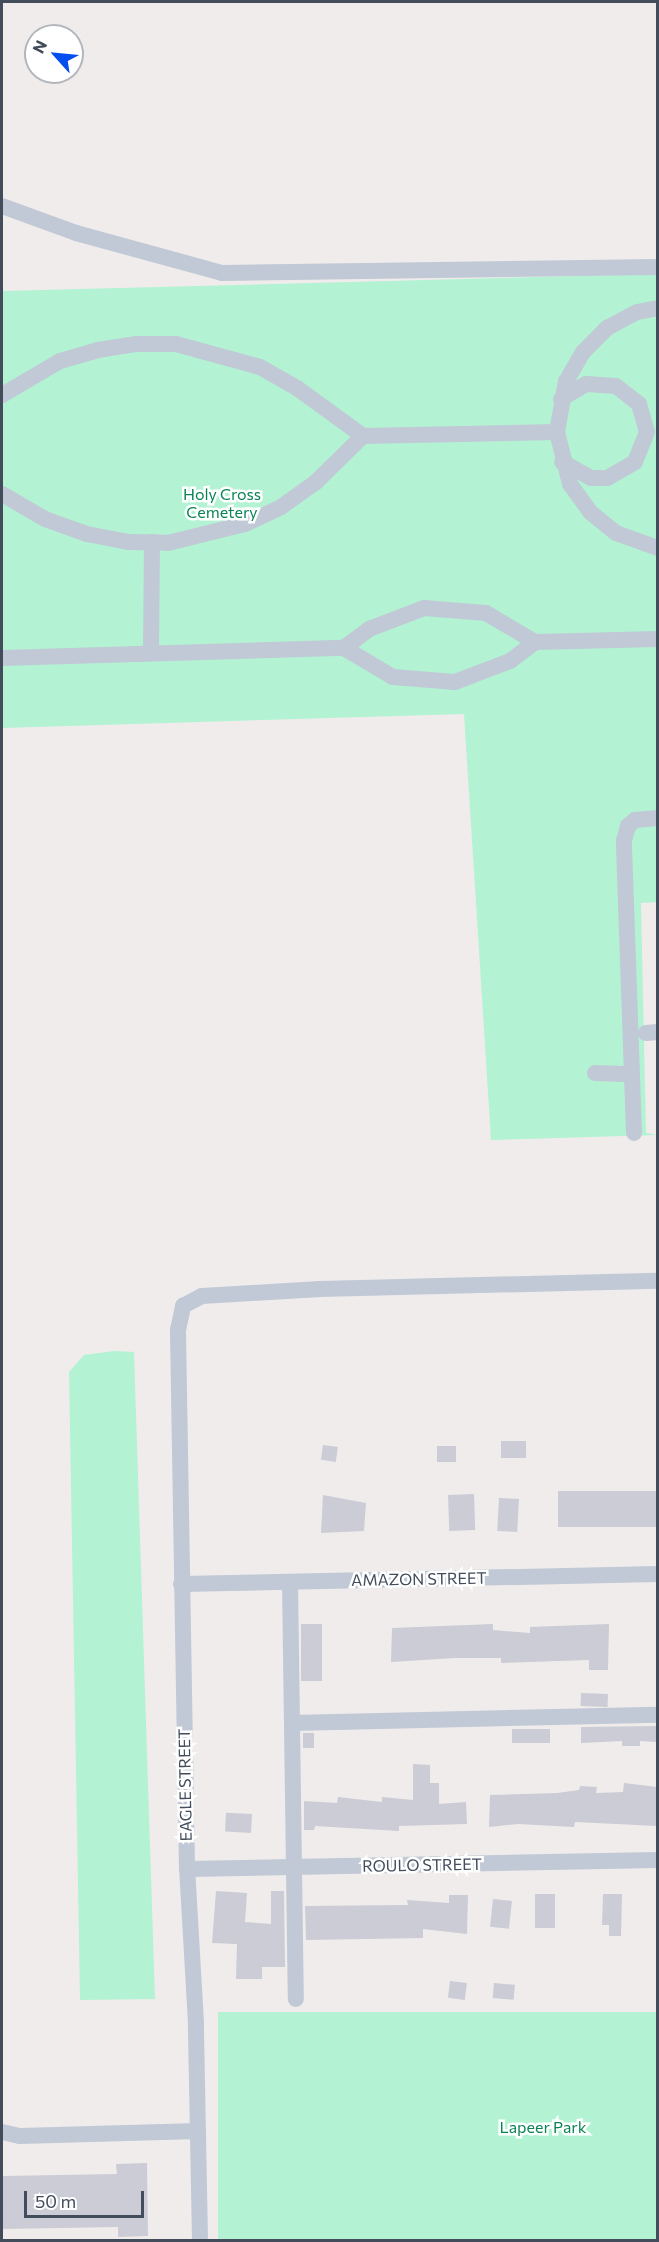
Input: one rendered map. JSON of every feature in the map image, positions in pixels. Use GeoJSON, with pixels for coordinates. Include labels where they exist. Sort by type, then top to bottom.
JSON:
{"type":"FeatureCollection","features":[{"type":"Feature","properties":{"kind":"street"},"geometry":{"type":"LineString","coordinates":[[2,206],[76,233],[222,273],[657,267]]}},
{"type":"Feature","properties":{"kind":"street"},"geometry":{"type":"LineString","coordinates":[[657,308],[637,312],[607,328],[583,352],[561,399],[557,432],[562,462],[570,484],[590,512],[616,533],[657,548]]}},
{"type":"Feature","properties":{"kind":"street"},"geometry":{"type":"LineString","coordinates":[[2,395],[60,362],[98,350],[138,344],[176,344],[260,368],[297,388],[363,436],[557,432]]}},
{"type":"Feature","properties":{"kind":"street"},"geometry":{"type":"LineString","coordinates":[[561,399],[586,384],[616,386],[639,404],[652,432],[635,462],[607,478],[584,476],[562,462]]}},
{"type":"Feature","properties":{"kind":"street"},"geometry":{"type":"LineString","coordinates":[[2,494],[45,519],[87,534],[152,542],[208,536],[272,511],[315,482],[363,436]]}},
{"type":"Feature","properties":{"kind":"street"},"geometry":{"type":"LineString","coordinates":[[151,653],[152,542]]}},
{"type":"Feature","properties":{"kind":"street"},"geometry":{"type":"LineString","coordinates":[[344,648],[369,629],[424,608],[486,613],[535,642],[657,639]]}},
{"type":"Feature","properties":{"kind":"street"},"geometry":{"type":"LineString","coordinates":[[2,658],[344,648],[393,677],[455,682],[510,661],[535,642]]}},
{"type":"Feature","properties":{"kind":"street"},"geometry":{"type":"LineString","coordinates":[[634,1133],[624,842],[628,826],[634,819],[657,818]]}},
{"type":"Feature","properties":{"kind":"street"},"geometry":{"type":"LineString","coordinates":[[596,1073],[632,1074]]}},
{"type":"Feature","properties":{"kind":"street","name":"EAGLE STREET"},"geometry":{"type":"LineString","coordinates":[[200,2241],[198,2131],[187,1869],[178,1330],[183,1306],[202,1296],[657,1281]]}},
{"type":"Feature","properties":{"kind":"street","name":"AMAZON STREET"},"geometry":{"type":"LineString","coordinates":[[182,1584],[657,1575]]}},
{"type":"Feature","properties":{"kind":"street"},"geometry":{"type":"LineString","coordinates":[[290,1582],[296,1999]]}},
{"type":"Feature","properties":{"kind":"street"},"geometry":{"type":"LineString","coordinates":[[292,1723],[657,1715]]}},
{"type":"Feature","properties":{"kind":"street","name":"ROULO STREET"},"geometry":{"type":"LineString","coordinates":[[187,1869],[657,1860]]}},
{"type":"Feature","properties":{"kind":"street"},"geometry":{"type":"LineString","coordinates":[[2,2132],[20,2136],[198,2131]]}},
{"type":"Feature","properties":{"kind":"green space","name":"Holy Cross Cemetery"},"geometry":{"type":"Polygon","coordinates":[[[657,274],[658,902],[641,903],[646,1133],[657,1135],[491,1140],[464,714],[2,728],[2,291],[657,274]]]}},
{"type":"Feature","properties":{"kind":"green space"},"geometry":{"type":"Polygon","coordinates":[[[114,1351],[134,1352],[155,1999],[80,2000],[69,1372],[84,1355],[114,1351]]]}},
{"type":"Feature","properties":{"kind":"green space","name":"Lapeer Park"},"geometry":{"type":"Polygon","coordinates":[[[218,2012],[657,2012],[657,2240],[218,2240],[218,2012]]]}},
{"type":"Feature","properties":{"kind":"building"},"geometry":{"type":"Polygon","coordinates":[[[501,1441],[526,1441],[526,1458],[501,1458],[501,1441]]]}},
{"type":"Feature","properties":{"kind":"building"},"geometry":{"type":"Polygon","coordinates":[[[323,1445],[338,1447],[336,1462],[321,1460],[323,1445]]]}},
{"type":"Feature","properties":{"kind":"building"},"geometry":{"type":"Polygon","coordinates":[[[437,1446],[456,1446],[456,1462],[437,1462],[437,1446]]]}},
{"type":"Feature","properties":{"kind":"building"},"geometry":{"type":"Polygon","coordinates":[[[558,1491],[657,1491],[657,1527],[558,1527],[558,1491]]]}},
{"type":"Feature","properties":{"kind":"building"},"geometry":{"type":"Polygon","coordinates":[[[474,1494],[475,1530],[449,1531],[448,1495],[474,1494]]]}},
{"type":"Feature","properties":{"kind":"building"},"geometry":{"type":"Polygon","coordinates":[[[323,1495],[366,1503],[364,1531],[321,1533],[323,1495]]]}},
{"type":"Feature","properties":{"kind":"building"},"geometry":{"type":"Polygon","coordinates":[[[499,1498],[519,1499],[517,1532],[497,1531],[499,1498]]]}},
{"type":"Feature","properties":{"kind":"building"},"geometry":{"type":"Polygon","coordinates":[[[301,1624],[322,1624],[322,1681],[301,1681],[301,1624]]]}},
{"type":"Feature","properties":{"kind":"building"},"geometry":{"type":"Polygon","coordinates":[[[493,1624],[493,1630],[530,1633],[530,1627],[609,1624],[608,1670],[589,1670],[589,1660],[501,1663],[501,1658],[455,1658],[391,1662],[392,1628],[493,1624]]]}},
{"type":"Feature","properties":{"kind":"building"},"geometry":{"type":"Polygon","coordinates":[[[581,1693],[608,1694],[608,1707],[581,1706],[581,1693]]]}},
{"type":"Feature","properties":{"kind":"building"},"geometry":{"type":"Polygon","coordinates":[[[657,1726],[657,1742],[640,1741],[640,1746],[622,1746],[622,1741],[581,1743],[581,1727],[657,1726]]]}},
{"type":"Feature","properties":{"kind":"building"},"geometry":{"type":"Polygon","coordinates":[[[512,1729],[550,1729],[550,1743],[512,1743],[512,1729]]]}},
{"type":"Feature","properties":{"kind":"building"},"geometry":{"type":"Polygon","coordinates":[[[303,1733],[314,1733],[314,1748],[303,1748],[303,1733]]]}},
{"type":"Feature","properties":{"kind":"building"},"geometry":{"type":"Polygon","coordinates":[[[413,1764],[430,1765],[430,1783],[439,1783],[439,1804],[466,1802],[467,1824],[399,1826],[399,1831],[315,1826],[314,1830],[304,1830],[304,1801],[337,1803],[338,1797],[382,1802],[382,1797],[413,1800],[413,1764]]]}},
{"type":"Feature","properties":{"kind":"building"},"geometry":{"type":"Polygon","coordinates":[[[624,1783],[657,1787],[657,1826],[575,1822],[574,1827],[518,1824],[489,1827],[490,1795],[557,1793],[579,1790],[580,1786],[597,1787],[596,1793],[623,1792],[624,1783]]]}},
{"type":"Feature","properties":{"kind":"building"},"geometry":{"type":"Polygon","coordinates":[[[226,1813],[252,1814],[251,1833],[225,1832],[226,1813]]]}},
{"type":"Feature","properties":{"kind":"building"},"geometry":{"type":"Polygon","coordinates":[[[216,1891],[247,1893],[245,1922],[271,1924],[271,1891],[284,1891],[285,1967],[262,1967],[262,1979],[236,1979],[237,1944],[212,1943],[216,1891]]]}},
{"type":"Feature","properties":{"kind":"building"},"geometry":{"type":"Polygon","coordinates":[[[535,1894],[555,1894],[555,1928],[535,1928],[535,1894]]]}},
{"type":"Feature","properties":{"kind":"building"},"geometry":{"type":"Polygon","coordinates":[[[603,1894],[622,1894],[621,1936],[609,1936],[609,1925],[602,1925],[603,1894]]]}},
{"type":"Feature","properties":{"kind":"building"},"geometry":{"type":"Polygon","coordinates":[[[449,1895],[468,1895],[467,1934],[423,1929],[423,1938],[306,1940],[305,1906],[408,1905],[407,1900],[449,1903],[449,1895]]]}},
{"type":"Feature","properties":{"kind":"building"},"geometry":{"type":"Polygon","coordinates":[[[493,1899],[512,1901],[509,1929],[490,1927],[493,1899]]]}},
{"type":"Feature","properties":{"kind":"building"},"geometry":{"type":"Polygon","coordinates":[[[450,1981],[467,1983],[465,2000],[448,1998],[450,1981]]]}},
{"type":"Feature","properties":{"kind":"building"},"geometry":{"type":"Polygon","coordinates":[[[494,1983],[515,1985],[514,2000],[493,1998],[494,1983]]]}},
{"type":"Feature","properties":{"kind":"building"},"geometry":{"type":"Polygon","coordinates":[[[147,2163],[148,2236],[118,2237],[118,2227],[2,2229],[2,2176],[117,2174],[116,2164],[147,2163]]]}}]}
